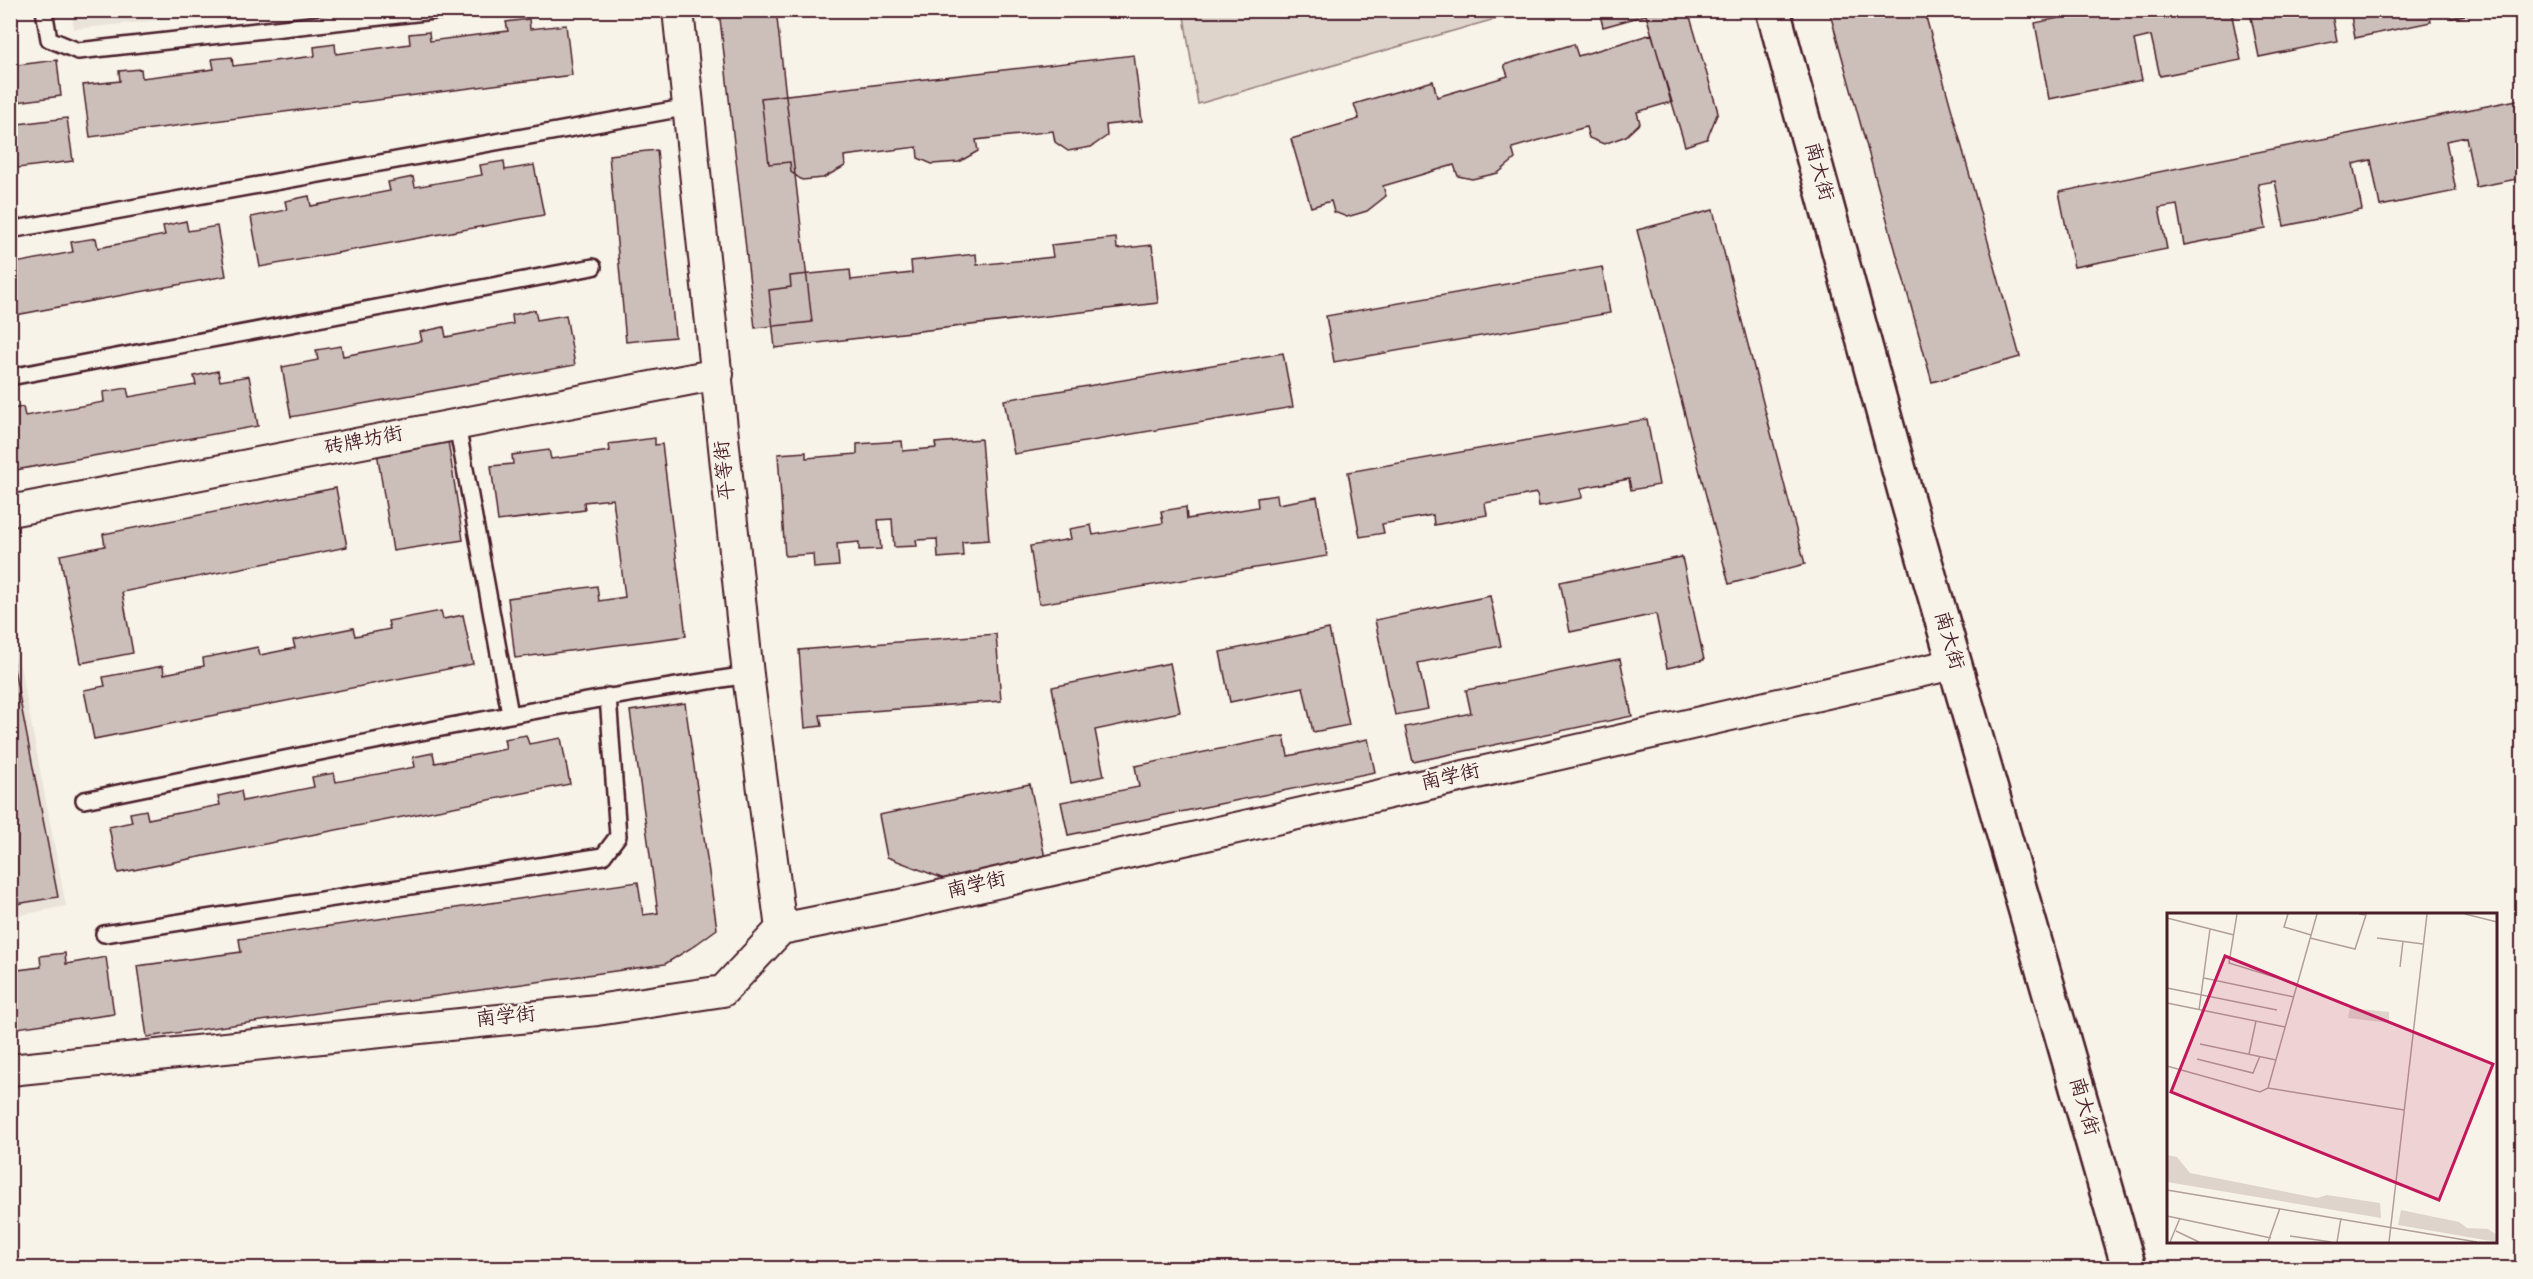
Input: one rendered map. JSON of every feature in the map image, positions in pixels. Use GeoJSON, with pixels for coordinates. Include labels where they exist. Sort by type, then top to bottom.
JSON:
{"type":"FeatureCollection","features":[{"type":"Feature","properties":{"kind":"street","name":"平等街"},"geometry":{"type":"LineString","coordinates":[[678,10],[748,675],[781,929]]}},
{"type":"Feature","properties":{"kind":"street","name":"南大街"},"geometry":{"type":"LineString","coordinates":[[1773,10],[1954,664],[2129,1269]]}},
{"type":"Feature","properties":{"kind":"street","name":"砖牌坊街"},"geometry":{"type":"LineString","coordinates":[[10,511],[718,374]]}},
{"type":"Feature","properties":{"kind":"street","name":"南学街"},"geometry":{"type":"LineString","coordinates":[[10,1070],[597,1010],[723,991],[781,929],[907,903],[1954,664]]}},
{"type":"Feature","properties":{"kind":"lane"},"geometry":{"type":"LineString","coordinates":[[44,10],[49,39],[78,51],[443,10]]}},
{"type":"Feature","properties":{"kind":"lane"},"geometry":{"type":"LineString","coordinates":[[10,230],[689,106]]}},
{"type":"Feature","properties":{"kind":"lane"},"geometry":{"type":"LineString","coordinates":[[10,377],[593,267]]}},
{"type":"Feature","properties":{"kind":"lane"},"geometry":{"type":"LineString","coordinates":[[457,425],[510,714]]}},
{"type":"Feature","properties":{"kind":"lane"},"geometry":{"type":"LineString","coordinates":[[84,800],[510,714],[608,696],[748,675]]}},
{"type":"Feature","properties":{"kind":"lane"},"geometry":{"type":"LineString","coordinates":[[104,934],[603,856],[618,836],[608,696]]}},
{"type":"Feature","properties":{"kind":"shaded area"},"geometry":{"type":"Polygon","coordinates":[[[71,10],[248,11],[74,29],[71,10]]]}},
{"type":"Feature","properties":{"kind":"shaded area"},"geometry":{"type":"Polygon","coordinates":[[[1183,10],[1523,10],[1523,11],[1198,104],[1183,10]]]}},
{"type":"Feature","properties":{"kind":"shaded area"},"geometry":{"type":"Polygon","coordinates":[[[10,613],[66,906],[11,917],[10,917],[10,613]]]}},
{"type":"Feature","properties":{"kind":"building"},"geometry":{"type":"Polygon","coordinates":[[[10,10],[13,10],[16,38],[10,39],[10,10]]]}},
{"type":"Feature","properties":{"kind":"building"},"geometry":{"type":"Polygon","coordinates":[[[76,10],[116,10],[77,16],[76,10]]]}},
{"type":"Feature","properties":{"kind":"building"},"geometry":{"type":"Polygon","coordinates":[[[719,10],[776,10],[812,322],[755,328],[719,10]]]}},
{"type":"Feature","properties":{"kind":"building"},"geometry":{"type":"Polygon","coordinates":[[[1599,10],[1688,10],[1718,112],[1707,139],[1685,146],[1646,15],[1603,27],[1599,10]]]}},
{"type":"Feature","properties":{"kind":"building"},"geometry":{"type":"Polygon","coordinates":[[[1829,10],[1924,10],[2020,357],[1932,382],[1829,10]]]}},
{"type":"Feature","properties":{"kind":"building"},"geometry":{"type":"Polygon","coordinates":[[[2097,10],[2331,10],[2337,41],[2259,57],[2250,12],[2232,16],[2241,60],[2160,76],[2151,36],[2134,40],[2142,80],[2049,99],[2035,23],[2097,10]]]}},
{"type":"Feature","properties":{"kind":"building"},"geometry":{"type":"Polygon","coordinates":[[[2350,10],[2429,10],[2431,22],[2355,38],[2350,10]]]}},
{"type":"Feature","properties":{"kind":"building"},"geometry":{"type":"Polygon","coordinates":[[[2450,10],[2489,10],[2451,18],[2450,10]]]}},
{"type":"Feature","properties":{"kind":"building"},"geometry":{"type":"Polygon","coordinates":[[[529,19],[530,29],[566,25],[572,75],[90,137],[83,85],[120,81],[119,71],[141,69],[142,78],[214,69],[212,59],[232,57],[233,66],[315,56],[314,47],[335,44],[336,54],[410,44],[409,34],[429,32],[430,41],[508,31],[506,22],[529,19]]]}},
{"type":"Feature","properties":{"kind":"building"},"geometry":{"type":"Polygon","coordinates":[[[1652,34],[1671,102],[1637,112],[1640,123],[1626,136],[1604,144],[1589,138],[1586,127],[1512,148],[1515,159],[1498,173],[1472,179],[1458,176],[1454,165],[1383,186],[1386,196],[1367,211],[1347,217],[1334,212],[1331,201],[1311,207],[1291,139],[1359,119],[1354,104],[1433,81],[1437,97],[1508,76],[1504,65],[1574,44],[1578,56],[1652,34]]]}},
{"type":"Feature","properties":{"kind":"building"},"geometry":{"type":"Polygon","coordinates":[[[1134,55],[1142,121],[1106,125],[1107,136],[1091,147],[1068,151],[1055,142],[1053,131],[976,140],[978,151],[959,162],[932,164],[918,158],[917,147],[844,156],[845,166],[823,178],[802,180],[791,172],[790,162],[769,164],[761,98],[1134,55]]]}},
{"type":"Feature","properties":{"kind":"building"},"geometry":{"type":"Polygon","coordinates":[[[57,60],[61,96],[10,103],[10,66],[57,60]]]}},
{"type":"Feature","properties":{"kind":"building"},"geometry":{"type":"Polygon","coordinates":[[[2522,99],[2522,178],[2476,187],[2466,137],[2446,141],[2456,191],[2380,206],[2371,160],[2353,164],[2362,210],[2284,226],[2275,181],[2258,184],[2266,229],[2184,245],[2177,205],[2159,208],[2167,249],[2074,267],[2059,192],[2522,99]]]}},
{"type":"Feature","properties":{"kind":"building"},"geometry":{"type":"Polygon","coordinates":[[[67,118],[73,161],[10,169],[10,125],[67,118]]]}},
{"type":"Feature","properties":{"kind":"building"},"geometry":{"type":"Polygon","coordinates":[[[657,150],[675,337],[626,342],[609,155],[657,150]]]}},
{"type":"Feature","properties":{"kind":"building"},"geometry":{"type":"Polygon","coordinates":[[[504,161],[505,170],[534,165],[544,215],[260,267],[251,217],[287,210],[285,201],[309,196],[311,206],[390,191],[388,182],[413,177],[415,187],[482,175],[480,165],[504,161]]]}},
{"type":"Feature","properties":{"kind":"building"},"geometry":{"type":"Polygon","coordinates":[[[1713,210],[1805,564],[1729,584],[1637,230],[1713,210]]]}},
{"type":"Feature","properties":{"kind":"building"},"geometry":{"type":"Polygon","coordinates":[[[186,221],[188,231],[217,226],[226,276],[10,316],[10,264],[73,252],[71,242],[96,238],[98,248],[165,235],[163,226],[186,221]]]}},
{"type":"Feature","properties":{"kind":"building"},"geometry":{"type":"Polygon","coordinates":[[[1116,238],[1117,249],[1152,245],[1158,303],[775,348],[769,290],[791,287],[790,276],[850,270],[851,280],[912,273],[911,261],[976,254],[977,265],[1053,257],[1051,245],[1116,238]]]}},
{"type":"Feature","properties":{"kind":"building"},"geometry":{"type":"Polygon","coordinates":[[[1602,267],[1610,313],[1334,362],[1326,316],[1602,267]]]}},
{"type":"Feature","properties":{"kind":"building"},"geometry":{"type":"Polygon","coordinates":[[[535,310],[537,320],[566,315],[575,365],[291,417],[282,367],[318,360],[316,350],[341,346],[343,356],[422,341],[420,332],[444,327],[446,337],[513,324],[512,315],[535,310]]]}},
{"type":"Feature","properties":{"kind":"building"},"geometry":{"type":"Polygon","coordinates":[[[1283,353],[1293,407],[1014,454],[1004,400],[1283,353]]]}},
{"type":"Feature","properties":{"kind":"building"},"geometry":{"type":"Polygon","coordinates":[[[218,371],[220,381],[249,376],[258,426],[10,471],[10,409],[23,407],[25,416],[104,402],[103,392],[127,388],[129,397],[196,385],[194,376],[218,371]]]}},
{"type":"Feature","properties":{"kind":"building"},"geometry":{"type":"Polygon","coordinates":[[[1647,419],[1659,485],[1631,490],[1629,479],[1581,488],[1582,498],[1539,506],[1537,493],[1485,503],[1487,515],[1434,525],[1433,515],[1382,524],[1384,533],[1360,537],[1348,472],[1647,419]]]}},
{"type":"Feature","properties":{"kind":"building"},"geometry":{"type":"Polygon","coordinates":[[[655,438],[655,445],[662,444],[686,636],[515,658],[508,598],[597,586],[599,601],[625,597],[613,499],[584,502],[585,510],[498,521],[491,466],[513,464],[512,455],[549,450],[551,459],[610,451],[609,444],[655,438]]]}},
{"type":"Feature","properties":{"kind":"building"},"geometry":{"type":"Polygon","coordinates":[[[981,439],[989,540],[962,542],[963,556],[938,558],[937,539],[916,540],[917,546],[894,547],[892,519],[878,520],[881,549],[859,550],[859,542],[837,544],[839,566],[814,568],[813,554],[785,556],[778,454],[806,452],[806,458],[857,454],[857,444],[902,441],[903,451],[936,448],[935,443],[981,439]]]}},
{"type":"Feature","properties":{"kind":"building"},"geometry":{"type":"Polygon","coordinates":[[[448,441],[463,540],[393,551],[377,452],[448,441]]]}},
{"type":"Feature","properties":{"kind":"building"},"geometry":{"type":"Polygon","coordinates":[[[336,488],[347,547],[122,592],[133,653],[81,663],[60,555],[105,546],[103,534],[336,488]]]}},
{"type":"Feature","properties":{"kind":"building"},"geometry":{"type":"Polygon","coordinates":[[[1277,495],[1278,504],[1317,497],[1327,556],[1039,604],[1030,546],[1071,539],[1069,529],[1091,525],[1093,535],[1163,523],[1161,511],[1186,507],[1187,519],[1258,507],[1257,498],[1277,495]]]}},
{"type":"Feature","properties":{"kind":"building"},"geometry":{"type":"Polygon","coordinates":[[[1682,557],[1704,660],[1667,668],[1656,614],[1570,632],[1560,582],[1682,557]]]}},
{"type":"Feature","properties":{"kind":"building"},"geometry":{"type":"Polygon","coordinates":[[[1490,596],[1501,646],[1418,663],[1428,709],[1395,715],[1375,620],[1490,596]]]}},
{"type":"Feature","properties":{"kind":"building"},"geometry":{"type":"Polygon","coordinates":[[[441,611],[443,619],[463,615],[473,664],[94,739],[84,690],[105,686],[103,677],[163,666],[164,674],[204,666],[203,658],[258,647],[260,655],[295,648],[293,640],[353,628],[355,636],[390,629],[388,621],[441,611]]]}},
{"type":"Feature","properties":{"kind":"building"},"geometry":{"type":"Polygon","coordinates":[[[1329,629],[1349,725],[1313,732],[1303,687],[1230,702],[1220,652],[1329,629]]]}},
{"type":"Feature","properties":{"kind":"building"},"geometry":{"type":"Polygon","coordinates":[[[996,634],[1001,701],[820,715],[822,726],[805,728],[799,650],[996,634]]]}},
{"type":"Feature","properties":{"kind":"building"},"geometry":{"type":"Polygon","coordinates":[[[10,648],[58,897],[10,905],[10,648]]]}},
{"type":"Feature","properties":{"kind":"building"},"geometry":{"type":"Polygon","coordinates":[[[1620,659],[1632,716],[1413,762],[1405,727],[1471,713],[1466,690],[1620,659]]]}},
{"type":"Feature","properties":{"kind":"building"},"geometry":{"type":"Polygon","coordinates":[[[1170,663],[1180,712],[1095,730],[1104,776],[1071,783],[1052,687],[1170,663]]]}},
{"type":"Feature","properties":{"kind":"building"},"geometry":{"type":"Polygon","coordinates":[[[685,703],[717,929],[691,948],[665,964],[147,1037],[137,966],[241,952],[239,939],[638,882],[643,915],[658,913],[630,711],[685,703]]]}},
{"type":"Feature","properties":{"kind":"building"},"geometry":{"type":"Polygon","coordinates":[[[526,735],[529,744],[561,738],[570,784],[118,873],[109,827],[132,822],[130,813],[146,810],[148,819],[220,805],[218,796],[241,791],[243,801],[314,787],[312,777],[334,773],[336,782],[415,767],[413,757],[433,753],[435,763],[506,749],[504,739],[526,735]]]}},
{"type":"Feature","properties":{"kind":"building"},"geometry":{"type":"Polygon","coordinates":[[[1284,736],[1288,756],[1368,739],[1375,772],[1068,835],[1061,802],[1139,787],[1135,766],[1284,736]]]}},
{"type":"Feature","properties":{"kind":"building"},"geometry":{"type":"Polygon","coordinates":[[[1030,784],[1046,863],[952,882],[887,857],[879,815],[1030,784]]]}},
{"type":"Feature","properties":{"kind":"building"},"geometry":{"type":"Polygon","coordinates":[[[65,953],[66,964],[106,957],[114,1014],[10,1029],[10,971],[41,967],[40,956],[65,953]]]}}]}
